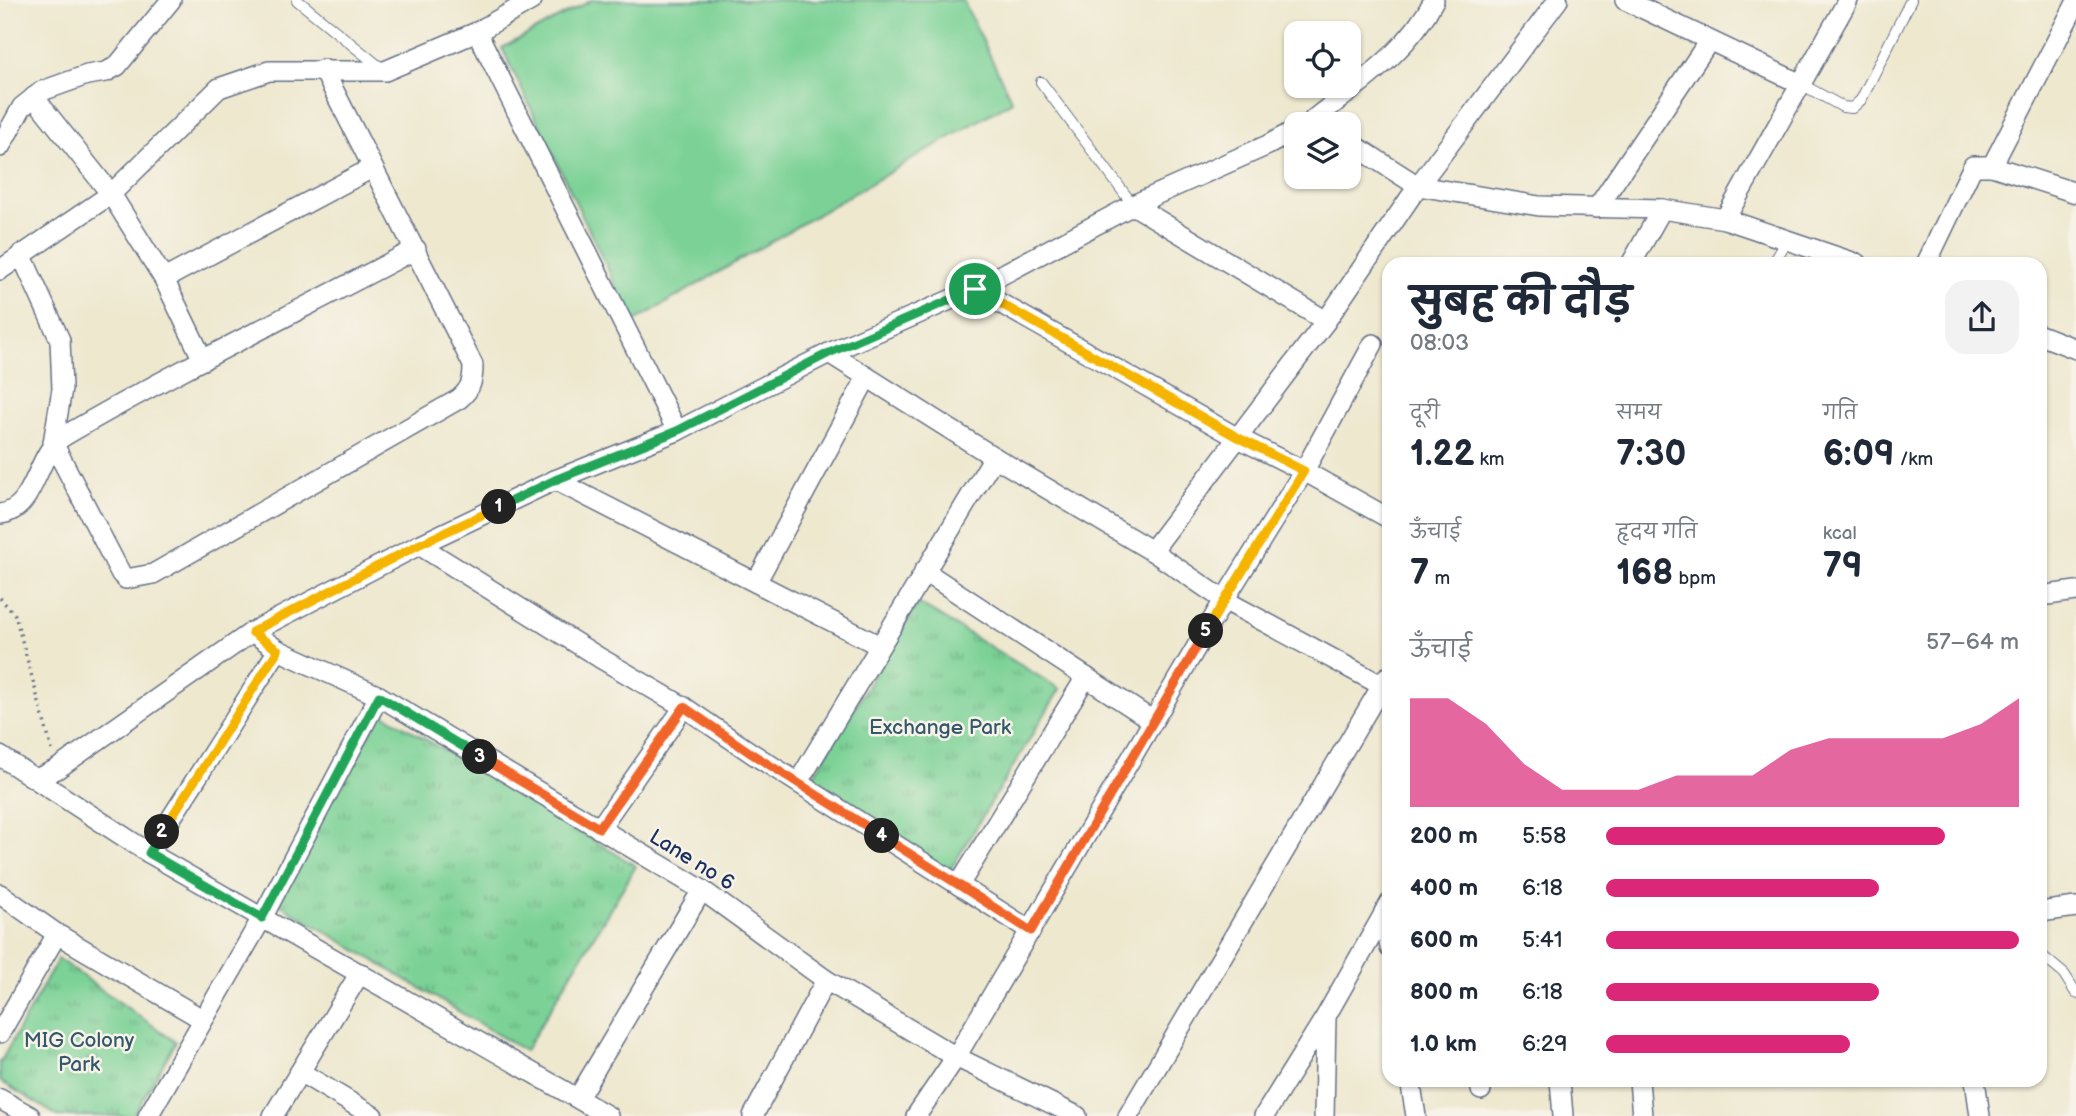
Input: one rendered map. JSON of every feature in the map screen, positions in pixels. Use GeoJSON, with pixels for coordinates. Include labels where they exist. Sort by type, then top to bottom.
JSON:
{"type":"FeatureCollection","features":[{"type":"Feature","properties":{"kind":"street"},"geometry":{"type":"LineString","coordinates":[[0,147],[22,107],[42,91],[87,75],[106,72],[117,66],[171,0]]}},
{"type":"Feature","properties":{"kind":"street"},"geometry":{"type":"LineString","coordinates":[[0,270],[111,194],[219,88],[269,71],[385,71],[477,32],[532,0]]}},
{"type":"Feature","properties":{"kind":"street"},"geometry":{"type":"LineString","coordinates":[[1323,112],[1411,37],[1434,0]]}},
{"type":"Feature","properties":{"kind":"street"},"geometry":{"type":"LineString","coordinates":[[1152,551],[1326,321],[1418,186],[1558,0]]}},
{"type":"Feature","properties":{"kind":"street"},"geometry":{"type":"LineString","coordinates":[[1625,0],[1801,85]]}},
{"type":"Feature","properties":{"kind":"street"},"geometry":{"type":"LineString","coordinates":[[1725,219],[1848,0]]}},
{"type":"Feature","properties":{"kind":"street"},"geometry":{"type":"LineString","coordinates":[[1992,166],[2076,4]]}},
{"type":"Feature","properties":{"kind":"street"},"geometry":{"type":"LineString","coordinates":[[477,32],[677,431]]}},
{"type":"Feature","properties":{"kind":"street"},"geometry":{"type":"LineString","coordinates":[[1597,208],[1709,41]]}},
{"type":"Feature","properties":{"kind":"street"},"geometry":{"type":"LineString","coordinates":[[53,443],[126,579],[153,574],[458,400],[467,392],[472,383],[473,365],[323,69]]}},
{"type":"Feature","properties":{"kind":"street"},"geometry":{"type":"LineString","coordinates":[[34,97],[111,194],[164,279],[203,360]]}},
{"type":"Feature","properties":{"kind":"street"},"geometry":{"type":"LineString","coordinates":[[38,778],[57,769],[252,632],[418,545],[555,480],[677,431],[829,353],[975,289],[1133,205],[1284,137]]}},
{"type":"Feature","properties":{"kind":"street"},"geometry":{"type":"LineString","coordinates":[[1361,150],[1418,186],[1539,206],[1662,209],[1725,219],[1838,257]]}},
{"type":"Feature","properties":{"kind":"street"},"geometry":{"type":"LineString","coordinates":[[1929,257],[1973,166],[1992,166],[2076,193]]}},
{"type":"Feature","properties":{"kind":"street"},"geometry":{"type":"LineString","coordinates":[[164,279],[372,168]]}},
{"type":"Feature","properties":{"kind":"street"},"geometry":{"type":"LineString","coordinates":[[1133,205],[1326,321]]}},
{"type":"Feature","properties":{"kind":"street"},"geometry":{"type":"LineString","coordinates":[[1635,257],[1662,209]]}},
{"type":"Feature","properties":{"kind":"street"},"geometry":{"type":"LineString","coordinates":[[53,443],[203,360],[416,249]]}},
{"type":"Feature","properties":{"kind":"street"},"geometry":{"type":"LineString","coordinates":[[0,514],[17,508],[26,496],[53,443],[62,389],[60,340],[21,254]]}},
{"type":"Feature","properties":{"kind":"street"},"geometry":{"type":"LineString","coordinates":[[975,289],[1237,437],[1382,515]]}},
{"type":"Feature","properties":{"kind":"street"},"geometry":{"type":"LineString","coordinates":[[2047,338],[2076,349]]}},
{"type":"Feature","properties":{"kind":"street"},"geometry":{"type":"LineString","coordinates":[[916,1116],[956,1057],[1224,600],[1304,471],[1373,344]]}},
{"type":"Feature","properties":{"kind":"street"},"geometry":{"type":"LineString","coordinates":[[829,353],[994,457],[1152,551],[1224,600],[1382,678]]}},
{"type":"Feature","properties":{"kind":"street"},"geometry":{"type":"LineString","coordinates":[[757,582],[867,377]]}},
{"type":"Feature","properties":{"kind":"street"},"geometry":{"type":"LineString","coordinates":[[805,771],[994,457]]}},
{"type":"Feature","properties":{"kind":"street"},"geometry":{"type":"LineString","coordinates":[[555,480],[880,646]]}},
{"type":"Feature","properties":{"kind":"street"},"geometry":{"type":"LineString","coordinates":[[418,545],[684,707],[752,754],[1031,931]]}},
{"type":"Feature","properties":{"kind":"street"},"geometry":{"type":"LineString","coordinates":[[924,571],[1153,721]]}},
{"type":"Feature","properties":{"kind":"street"},"geometry":{"type":"LineString","coordinates":[[2047,595],[2076,591]]}},
{"type":"Feature","properties":{"kind":"street","name":"Lane no 6"},"geometry":{"type":"LineString","coordinates":[[252,632],[278,650],[379,696],[599,828],[702,891],[827,980],[956,1057],[1077,1116]]}},
{"type":"Feature","properties":{"kind":"street"},"geometry":{"type":"LineString","coordinates":[[149,853],[278,650]]}},
{"type":"Feature","properties":{"kind":"street"},"geometry":{"type":"LineString","coordinates":[[959,885],[1086,677]]}},
{"type":"Feature","properties":{"kind":"street"},"geometry":{"type":"LineString","coordinates":[[1128,1116],[1382,688]]}},
{"type":"Feature","properties":{"kind":"street"},"geometry":{"type":"LineString","coordinates":[[148,1116],[262,918],[379,696]]}},
{"type":"Feature","properties":{"kind":"street"},"geometry":{"type":"LineString","coordinates":[[599,828],[684,707]]}},
{"type":"Feature","properties":{"kind":"street"},"geometry":{"type":"LineString","coordinates":[[0,755],[149,853],[608,1116]]}},
{"type":"Feature","properties":{"kind":"street"},"geometry":{"type":"LineString","coordinates":[[578,1098],[702,891]]}},
{"type":"Feature","properties":{"kind":"street"},"geometry":{"type":"LineString","coordinates":[[0,894],[57,934],[202,1019]]}},
{"type":"Feature","properties":{"kind":"street"},"geometry":{"type":"LineString","coordinates":[[2047,911],[2076,907]]}},
{"type":"Feature","properties":{"kind":"street"},"geometry":{"type":"LineString","coordinates":[[1264,1116],[1326,1016],[1382,916]]}},
{"type":"Feature","properties":{"kind":"street"},"geometry":{"type":"LineString","coordinates":[[0,1033],[57,934]]}},
{"type":"Feature","properties":{"kind":"street"},"geometry":{"type":"LineString","coordinates":[[273,1116],[360,973]]}},
{"type":"Feature","properties":{"kind":"street"},"geometry":{"type":"LineString","coordinates":[[753,1116],[827,980]]}},
{"type":"Feature","properties":{"kind":"street"},"geometry":{"type":"LineString","coordinates":[[1324,1116],[1326,1016]]}},
{"type":"Feature","properties":{"kind":"street"},"geometry":{"type":"LineString","coordinates":[[300,1072],[373,1116]]}},
{"type":"Feature","properties":{"kind":"street"},"geometry":{"type":"LineString","coordinates":[[1411,1087],[1416,1116]]}},
{"type":"Feature","properties":{"kind":"street"},"geometry":{"type":"LineString","coordinates":[[1561,1087],[1563,1116]]}},
{"type":"Feature","properties":{"kind":"street"},"geometry":{"type":"LineString","coordinates":[[1640,1087],[1642,1116]]}},
{"type":"Feature","properties":{"kind":"street"},"geometry":{"type":"LineString","coordinates":[[1976,1087],[1980,1116]]}},
{"type":"Feature","properties":{"kind":"street"},"geometry":{"type":"LineString","coordinates":[[0,1099],[23,1114]]}},
{"type":"Feature","properties":{"kind":"lane"},"geometry":{"type":"LineString","coordinates":[[297,0],[385,71]]}},
{"type":"Feature","properties":{"kind":"lane"},"geometry":{"type":"LineString","coordinates":[[1801,85],[1843,107],[1852,108],[1861,100],[1911,0]]}},
{"type":"Feature","properties":{"kind":"lane"},"geometry":{"type":"LineString","coordinates":[[1041,82],[1133,205]]}},
{"type":"Feature","properties":{"kind":"lane"},"geometry":{"type":"LineString","coordinates":[[1777,257],[1788,239]]}},
{"type":"Feature","properties":{"kind":"lane"},"geometry":{"type":"LineString","coordinates":[[2047,960],[2064,974],[2076,993]]}},
{"type":"Feature","properties":{"kind":"path"},"geometry":{"type":"LineString","coordinates":[[0,598],[15,615],[57,769]]}},
{"type":"Feature","properties":{"kind":"green space"},"geometry":{"type":"Polygon","coordinates":[[[592,0],[963,0],[1012,101],[633,322],[502,48],[592,0]]]}},
{"type":"Feature","properties":{"kind":"green space","name":"Exchange Park"},"geometry":{"type":"Polygon","coordinates":[[[918,603],[1060,689],[949,872],[807,786],[918,603]]]}},
{"type":"Feature","properties":{"kind":"green space"},"geometry":{"type":"Polygon","coordinates":[[[382,713],[636,866],[525,1051],[271,899],[382,713]]]}},
{"type":"Feature","properties":{"kind":"green space","name":"MIG Colony Park"},"geometry":{"type":"Polygon","coordinates":[[[58,959],[176,1042],[133,1116],[58,1116],[0,1081],[0,1063],[58,959]]]}},
{"type":"Feature","properties":{"kind":"route"},"geometry":{"type":"LineString","coordinates":[[975,289],[1237,437],[1304,471],[1224,600],[1031,931],[752,754],[684,707],[599,828],[379,696],[262,918],[149,853],[278,650],[252,632],[418,545],[555,480],[677,431],[829,353],[975,289]]}}]}
